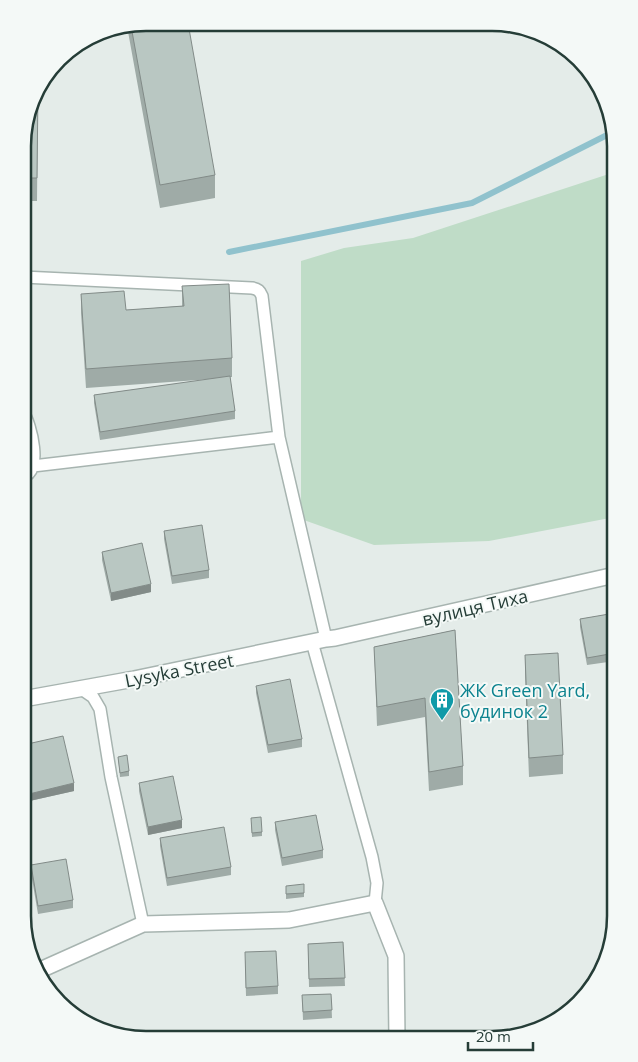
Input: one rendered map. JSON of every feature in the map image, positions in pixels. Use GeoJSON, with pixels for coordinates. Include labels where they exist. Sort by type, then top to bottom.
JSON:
{"type":"FeatureCollection","features":[{"type":"Feature","properties":{"kind":"street","name":"вулиця Тиха"},"geometry":{"type":"LineString","coordinates":[[324,640],[607,577]]}},
{"type":"Feature","properties":{"kind":"street","name":"Lysyka Street"},"geometry":{"type":"LineString","coordinates":[[31,697],[134,680],[324,640]]}},
{"type":"Feature","properties":{"kind":"street"},"geometry":{"type":"LineString","coordinates":[[44,968],[142,924],[289,920],[375,903],[396,956],[398,1031]]}},
{"type":"Feature","properties":{"kind":"lane"},"geometry":{"type":"LineString","coordinates":[[31,277],[257,289],[261,292],[279,437],[372,857],[377,883],[375,903]]}},
{"type":"Feature","properties":{"kind":"lane"},"geometry":{"type":"LineString","coordinates":[[31,436],[34,466],[31,472]]}},
{"type":"Feature","properties":{"kind":"lane"},"geometry":{"type":"LineString","coordinates":[[34,466],[279,437]]}},
{"type":"Feature","properties":{"kind":"lane"},"geometry":{"type":"LineString","coordinates":[[80,688],[93,697],[100,709],[142,924]]}},
{"type":"Feature","properties":{"kind":"green space"},"geometry":{"type":"Polygon","coordinates":[[[607,175],[607,519],[489,541],[374,545],[301,519],[301,261],[344,248],[413,238],[607,175]]]}},
{"type":"Feature","properties":{"kind":"building"},"geometry":{"type":"Polygon","coordinates":[[[189,31],[215,175],[160,185],[132,32],[189,31]]]}},
{"type":"Feature","properties":{"kind":"building"},"geometry":{"type":"Polygon","coordinates":[[[38,109],[37,178],[31,178],[31,146],[32,131],[38,109]]]}},
{"type":"Feature","properties":{"kind":"building"},"geometry":{"type":"Polygon","coordinates":[[[229,284],[232,358],[86,369],[81,294],[124,291],[126,310],[184,306],[182,286],[229,284]]]}},
{"type":"Feature","properties":{"kind":"building"},"geometry":{"type":"Polygon","coordinates":[[[230,376],[235,411],[100,432],[94,395],[230,376]]]}},
{"type":"Feature","properties":{"kind":"building"},"geometry":{"type":"Polygon","coordinates":[[[202,525],[209,570],[172,576],[164,531],[202,525]]]}},
{"type":"Feature","properties":{"kind":"building"},"geometry":{"type":"Polygon","coordinates":[[[142,543],[151,584],[111,593],[102,552],[142,543]]]}},
{"type":"Feature","properties":{"kind":"building"},"geometry":{"type":"Polygon","coordinates":[[[607,614],[607,654],[587,658],[580,619],[607,614]]]}},
{"type":"Feature","properties":{"kind":"building","name":"ЖК Green Yard, будинок 2"},"geometry":{"type":"Polygon","coordinates":[[[455,630],[463,766],[429,772],[425,698],[377,707],[374,647],[455,630]]]}},
{"type":"Feature","properties":{"kind":"building"},"geometry":{"type":"Polygon","coordinates":[[[558,653],[563,755],[529,758],[525,655],[558,653]]]}},
{"type":"Feature","properties":{"kind":"building"},"geometry":{"type":"Polygon","coordinates":[[[290,679],[302,739],[268,745],[256,686],[290,679]]]}},
{"type":"Feature","properties":{"kind":"building"},"geometry":{"type":"Polygon","coordinates":[[[63,736],[74,783],[31,794],[31,743],[63,736]]]}},
{"type":"Feature","properties":{"kind":"building"},"geometry":{"type":"Polygon","coordinates":[[[127,755],[129,771],[120,773],[118,757],[127,755]]]}},
{"type":"Feature","properties":{"kind":"building"},"geometry":{"type":"Polygon","coordinates":[[[173,776],[182,820],[148,827],[139,783],[173,776]]]}},
{"type":"Feature","properties":{"kind":"building"},"geometry":{"type":"Polygon","coordinates":[[[316,815],[323,850],[282,858],[275,822],[316,815]]]}},
{"type":"Feature","properties":{"kind":"building"},"geometry":{"type":"Polygon","coordinates":[[[261,817],[262,832],[252,833],[251,818],[261,817]]]}},
{"type":"Feature","properties":{"kind":"building"},"geometry":{"type":"Polygon","coordinates":[[[224,827],[231,867],[167,878],[160,838],[224,827]]]}},
{"type":"Feature","properties":{"kind":"building"},"geometry":{"type":"Polygon","coordinates":[[[66,859],[73,900],[38,906],[31,865],[66,859]]]}},
{"type":"Feature","properties":{"kind":"building"},"geometry":{"type":"Polygon","coordinates":[[[304,884],[304,893],[286,894],[286,886],[304,884]]]}},
{"type":"Feature","properties":{"kind":"building"},"geometry":{"type":"Polygon","coordinates":[[[343,942],[345,978],[309,979],[308,944],[343,942]]]}},
{"type":"Feature","properties":{"kind":"building"},"geometry":{"type":"Polygon","coordinates":[[[276,951],[278,986],[246,988],[245,952],[276,951]]]}},
{"type":"Feature","properties":{"kind":"building"},"geometry":{"type":"Polygon","coordinates":[[[331,994],[332,1010],[303,1012],[302,995],[331,994]]]}},
{"type":"Feature","properties":{"kind":"waterway"},"geometry":{"type":"LineString","coordinates":[[229,252],[472,203],[607,135]]}},
{"type":"Feature","properties":{"kind":"place","name":"ЖК Green Yard, будинок 2"},"geometry":{"type":"Point","coordinates":[442,721]}}]}
